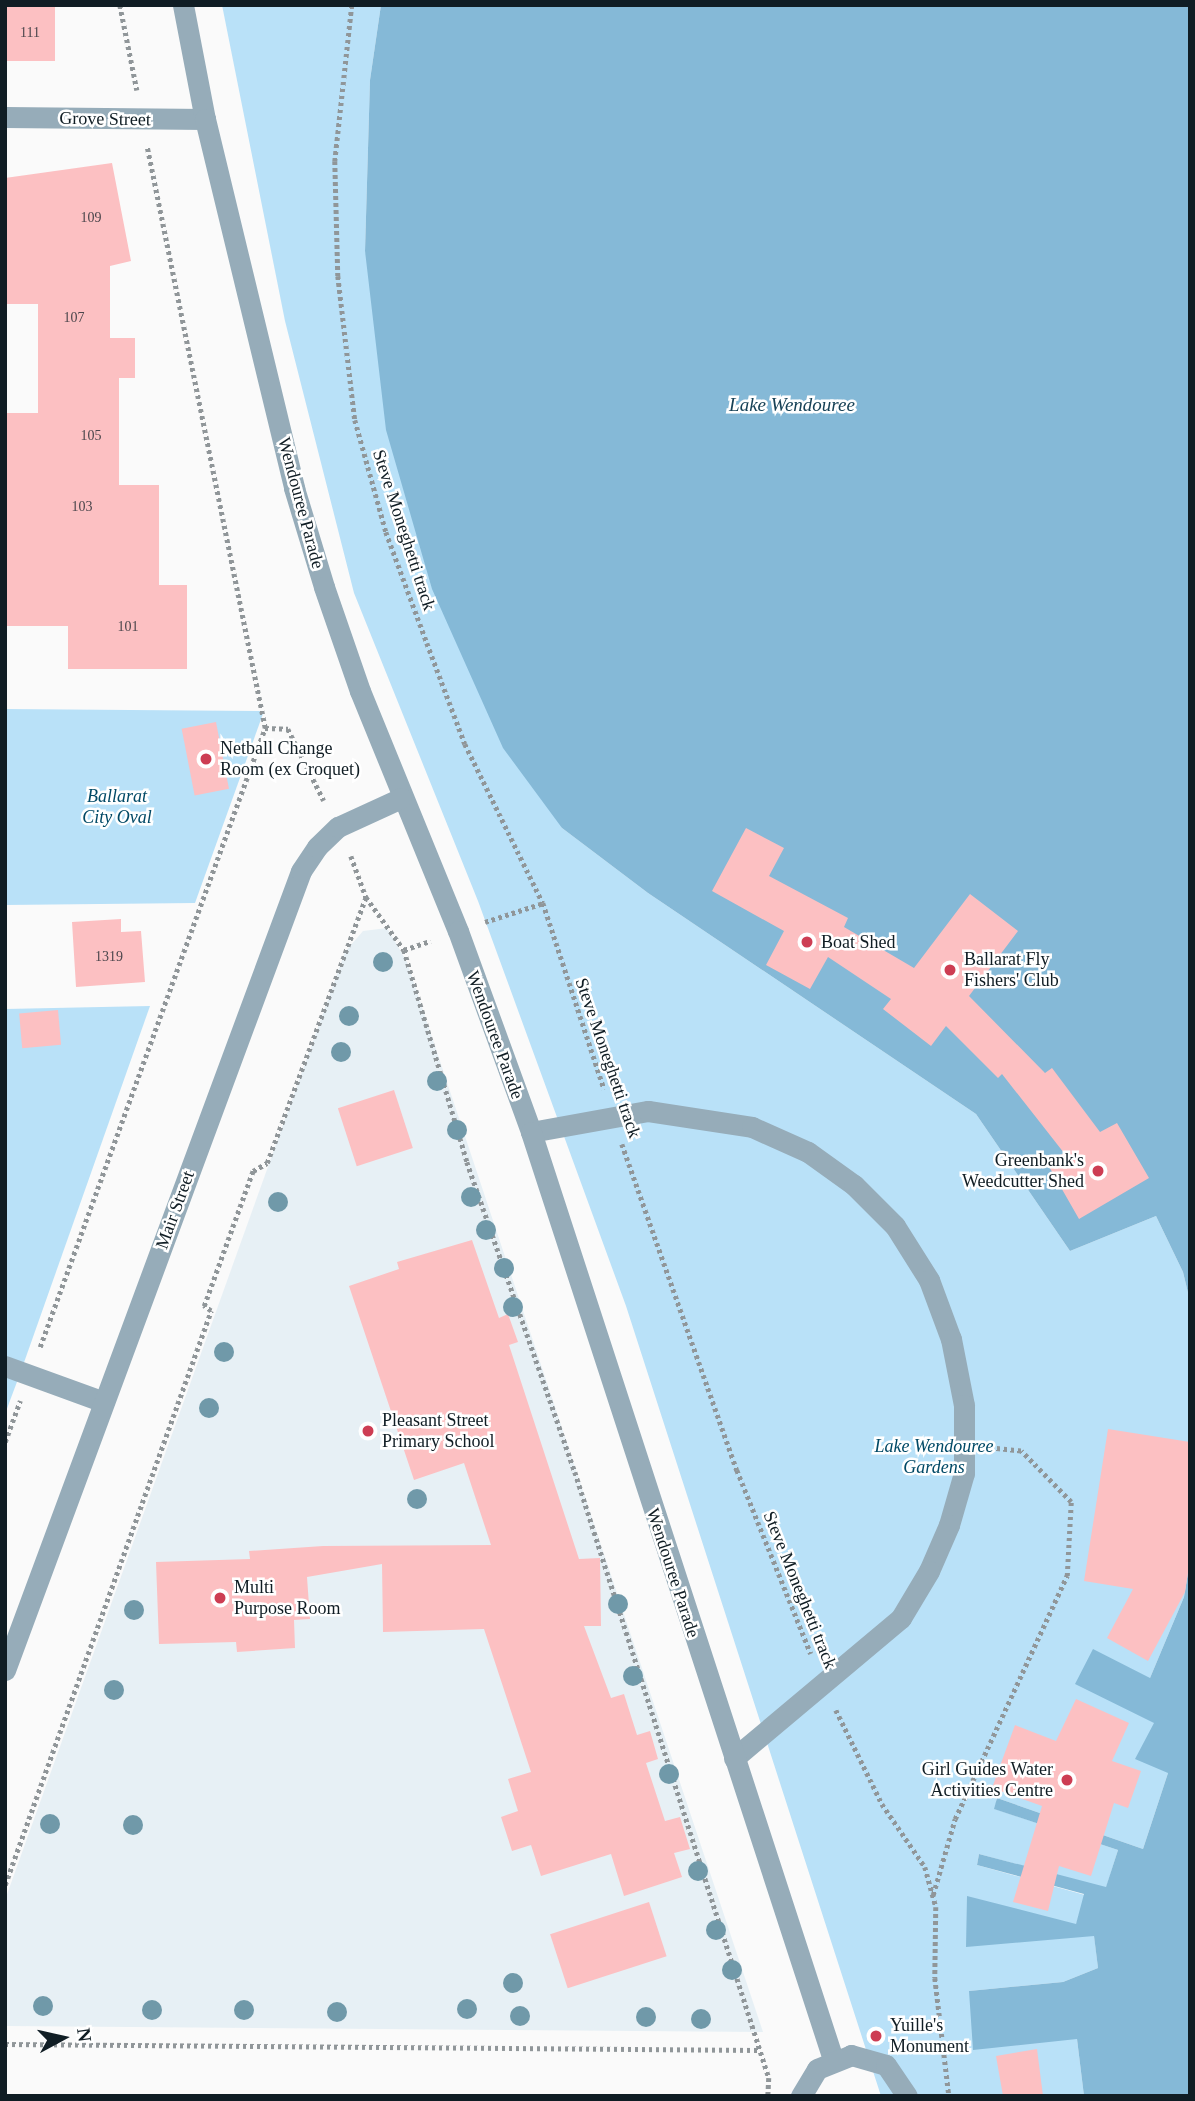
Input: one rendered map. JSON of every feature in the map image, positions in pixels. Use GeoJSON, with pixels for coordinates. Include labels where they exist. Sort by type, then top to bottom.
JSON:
{"type":"FeatureCollection","features":[{"type":"Feature","properties":{"kind":"street","name":"Wendouree Parade"},"geometry":{"type":"LineString","coordinates":[[183,5],[205,119],[294,488],[360,691],[401,798],[458,931],[531,1132],[833,2059]]}},
{"type":"Feature","properties":{"kind":"street","name":"Grove Street"},"geometry":{"type":"LineString","coordinates":[[5,117],[205,119]]}},
{"type":"Feature","properties":{"kind":"street","name":"Mair Street"},"geometry":{"type":"LineString","coordinates":[[5,1670],[298,880],[309,856],[338,828],[401,798]]}},
{"type":"Feature","properties":{"kind":"street"},"geometry":{"type":"LineString","coordinates":[[531,1132],[648,1111],[752,1128],[808,1152],[854,1185],[895,1226],[929,1280],[951,1339],[964,1405],[964,1472],[949,1525],[929,1571],[901,1618],[822,1681],[734,1758]]}},
{"type":"Feature","properties":{"kind":"street"},"geometry":{"type":"LineString","coordinates":[[5,1366],[104,1402]]}},
{"type":"Feature","properties":{"kind":"street"},"geometry":{"type":"LineString","coordinates":[[801,2096],[817,2068],[833,2059],[870,2057],[899,2078],[907,2096]]}},
{"type":"Feature","properties":{"kind":"path"},"geometry":{"type":"LineString","coordinates":[[120,5],[137,89]]}},
{"type":"Feature","properties":{"kind":"path","name":"Steve Moneghetti track"},"geometry":{"type":"LineString","coordinates":[[352,5],[335,160],[338,276],[355,420],[386,532],[465,744],[542,903],[613,1116],[775,1572],[822,1681],[882,1804],[925,1867],[933,1896],[935,1978],[949,2096]]}},
{"type":"Feature","properties":{"kind":"path"},"geometry":{"type":"LineString","coordinates":[[5,1442],[265,728],[147,146]]}},
{"type":"Feature","properties":{"kind":"path"},"geometry":{"type":"LineString","coordinates":[[265,728],[288,729],[338,828],[366,897],[404,950],[467,1162],[575,1472],[769,2078],[768,2096]]}},
{"type":"Feature","properties":{"kind":"path"},"geometry":{"type":"LineString","coordinates":[[5,1885],[211,1311],[204,1306],[253,1171],[267,1163],[366,897]]}},
{"type":"Feature","properties":{"kind":"path"},"geometry":{"type":"LineString","coordinates":[[933,1896],[956,1819],[1067,1576],[1071,1502],[1021,1451],[964,1444]]}},
{"type":"Feature","properties":{"kind":"path"},"geometry":{"type":"LineString","coordinates":[[5,2044],[758,2050]]}},
{"type":"Feature","properties":{"kind":"shaded area","name":"Pleasant Street Primary School"},"geometry":{"type":"Polygon","coordinates":[[[387,928],[407,962],[763,2032],[5,2026],[5,1900],[345,952],[363,931],[387,928]]]}},
{"type":"Feature","properties":{"kind":"green space","name":"Lake Wendouree Gardens"},"geometry":{"type":"Polygon","coordinates":[[[222,5],[381,5],[370,80],[365,251],[562,828],[648,893],[976,1114],[1070,1251],[1156,1216],[1183,1272],[1190,1301],[1190,1560],[1184,1597],[1150,1678],[1154,1723],[1168,1773],[1143,1849],[997,1798],[995,1809],[1118,1850],[1106,1888],[979,1854],[977,1865],[1085,1895],[1076,1925],[968,1897],[967,1946],[1094,1935],[1098,1968],[1063,1982],[969,1991],[1077,2039],[1084,2096],[881,2096],[626,1306],[478,901],[354,593],[285,321],[222,5]]]}},
{"type":"Feature","properties":{"kind":"green space","name":"Ballarat City Oval"},"geometry":{"type":"Polygon","coordinates":[[[5,709],[264,711],[195,903],[5,905],[5,709]]]}},
{"type":"Feature","properties":{"kind":"green space"},"geometry":{"type":"Polygon","coordinates":[[[150,1006],[21,1371],[5,1414],[5,1009],[150,1006]]]}},
{"type":"Feature","properties":{"kind":"water","name":"Lake Wendouree"},"geometry":{"type":"Polygon","coordinates":[[[381,5],[1190,5],[1190,1301],[1183,1272],[1156,1216],[1070,1251],[976,1114],[648,893],[562,828],[503,748],[432,589],[386,430],[365,251],[370,80],[381,5]]]}},
{"type":"Feature","properties":{"kind":"water"},"geometry":{"type":"Polygon","coordinates":[[[1190,1560],[1190,2096],[1084,2096],[1077,2039],[973,2050],[969,1991],[1063,1982],[1098,1968],[1094,1936],[966,1947],[967,1896],[1076,1924],[1084,1894],[977,1865],[979,1854],[1106,1887],[1118,1850],[994,1809],[997,1798],[1143,1849],[1168,1773],[1135,1759],[1154,1723],[1075,1684],[1093,1649],[1150,1678],[1184,1597],[1190,1560]]]}},
{"type":"Feature","properties":{"kind":"building"},"geometry":{"type":"Polygon","coordinates":[[[5,5],[55,5],[55,61],[5,61],[5,5]]]}},
{"type":"Feature","properties":{"kind":"building"},"geometry":{"type":"Polygon","coordinates":[[[112,163],[131,261],[110,266],[110,338],[135,338],[135,378],[119,378],[119,485],[159,485],[159,585],[187,585],[187,669],[68,669],[68,626],[5,626],[5,413],[38,413],[38,304],[5,304],[5,178],[112,163]]]}},
{"type":"Feature","properties":{"kind":"building","name":"Netball Change Room (ex Croquet)"},"geometry":{"type":"Polygon","coordinates":[[[216,722],[229,789],[195,795],[182,729],[216,722]]]}},
{"type":"Feature","properties":{"kind":"building"},"geometry":{"type":"Polygon","coordinates":[[[746,828],[784,848],[769,876],[848,918],[844,927],[914,968],[970,894],[1018,931],[969,996],[1045,1073],[1052,1068],[1100,1132],[1117,1123],[1149,1178],[1079,1219],[1047,1163],[1064,1153],[1002,1074],[998,1078],[946,1026],[931,1046],[883,1009],[891,999],[828,957],[810,989],[766,965],[784,931],[712,891],[746,828]]]}},
{"type":"Feature","properties":{"kind":"building"},"geometry":{"type":"Polygon","coordinates":[[[121,919],[121,932],[141,931],[145,982],[76,987],[72,922],[121,919]]]}},
{"type":"Feature","properties":{"kind":"building"},"geometry":{"type":"Polygon","coordinates":[[[58,1010],[61,1045],[22,1048],[19,1013],[58,1010]]]}},
{"type":"Feature","properties":{"kind":"building"},"geometry":{"type":"Polygon","coordinates":[[[394,1090],[413,1148],[357,1166],[338,1108],[394,1090]]]}},
{"type":"Feature","properties":{"kind":"building"},"geometry":{"type":"Polygon","coordinates":[[[472,1240],[499,1318],[508,1314],[518,1342],[509,1345],[579,1559],[600,1558],[601,1626],[584,1626],[611,1698],[624,1694],[637,1735],[650,1731],[658,1759],[646,1763],[665,1821],[680,1817],[690,1849],[674,1853],[682,1877],[624,1896],[611,1854],[541,1876],[531,1845],[512,1851],[501,1817],[518,1811],[508,1779],[531,1772],[484,1629],[383,1632],[382,1564],[307,1577],[310,1619],[294,1620],[295,1648],[237,1652],[236,1642],[159,1644],[156,1562],[250,1559],[249,1551],[323,1546],[491,1545],[464,1463],[414,1480],[349,1286],[399,1269],[397,1262],[472,1240]]]}},
{"type":"Feature","properties":{"kind":"building"},"geometry":{"type":"Polygon","coordinates":[[[1108,1429],[1190,1442],[1190,1560],[1185,1592],[1148,1661],[1107,1638],[1133,1589],[1084,1581],[1108,1429]]]}},
{"type":"Feature","properties":{"kind":"building"},"geometry":{"type":"Polygon","coordinates":[[[1076,1699],[1129,1723],[1112,1761],[1141,1771],[1128,1808],[1114,1803],[1091,1876],[1059,1866],[1048,1911],[1013,1902],[1042,1806],[992,1788],[1015,1725],[1056,1741],[1076,1699]]]}},
{"type":"Feature","properties":{"kind":"building"},"geometry":{"type":"Polygon","coordinates":[[[649,1902],[667,1956],[568,1988],[550,1934],[649,1902]]]}},
{"type":"Feature","properties":{"kind":"building"},"geometry":{"type":"Polygon","coordinates":[[[1037,2049],[1043,2096],[1003,2096],[996,2056],[1037,2049]]]}},
{"type":"Feature","properties":{"kind":"place","name":"Netball Change Room (ex Croquet)"},"geometry":{"type":"Point","coordinates":[206,759]}},
{"type":"Feature","properties":{"kind":"place","name":"Boat Shed"},"geometry":{"type":"Point","coordinates":[807,942]}},
{"type":"Feature","properties":{"kind":"place","name":"Ballarat Fly Fishers' Club"},"geometry":{"type":"Point","coordinates":[950,970]}},
{"type":"Feature","properties":{"kind":"place","name":"Greenbank's Weedcutter Shed"},"geometry":{"type":"Point","coordinates":[1098,1171]}},
{"type":"Feature","properties":{"kind":"place","name":"Pleasant Street Primary School"},"geometry":{"type":"Point","coordinates":[368,1431]}},
{"type":"Feature","properties":{"kind":"place","name":"Multi Purpose Room"},"geometry":{"type":"Point","coordinates":[220,1598]}},
{"type":"Feature","properties":{"kind":"place","name":"Girl Guides Water Activities Centre"},"geometry":{"type":"Point","coordinates":[1067,1780]}},
{"type":"Feature","properties":{"kind":"place","name":"Yuille's Monument"},"geometry":{"type":"Point","coordinates":[876,2036]}}]}
